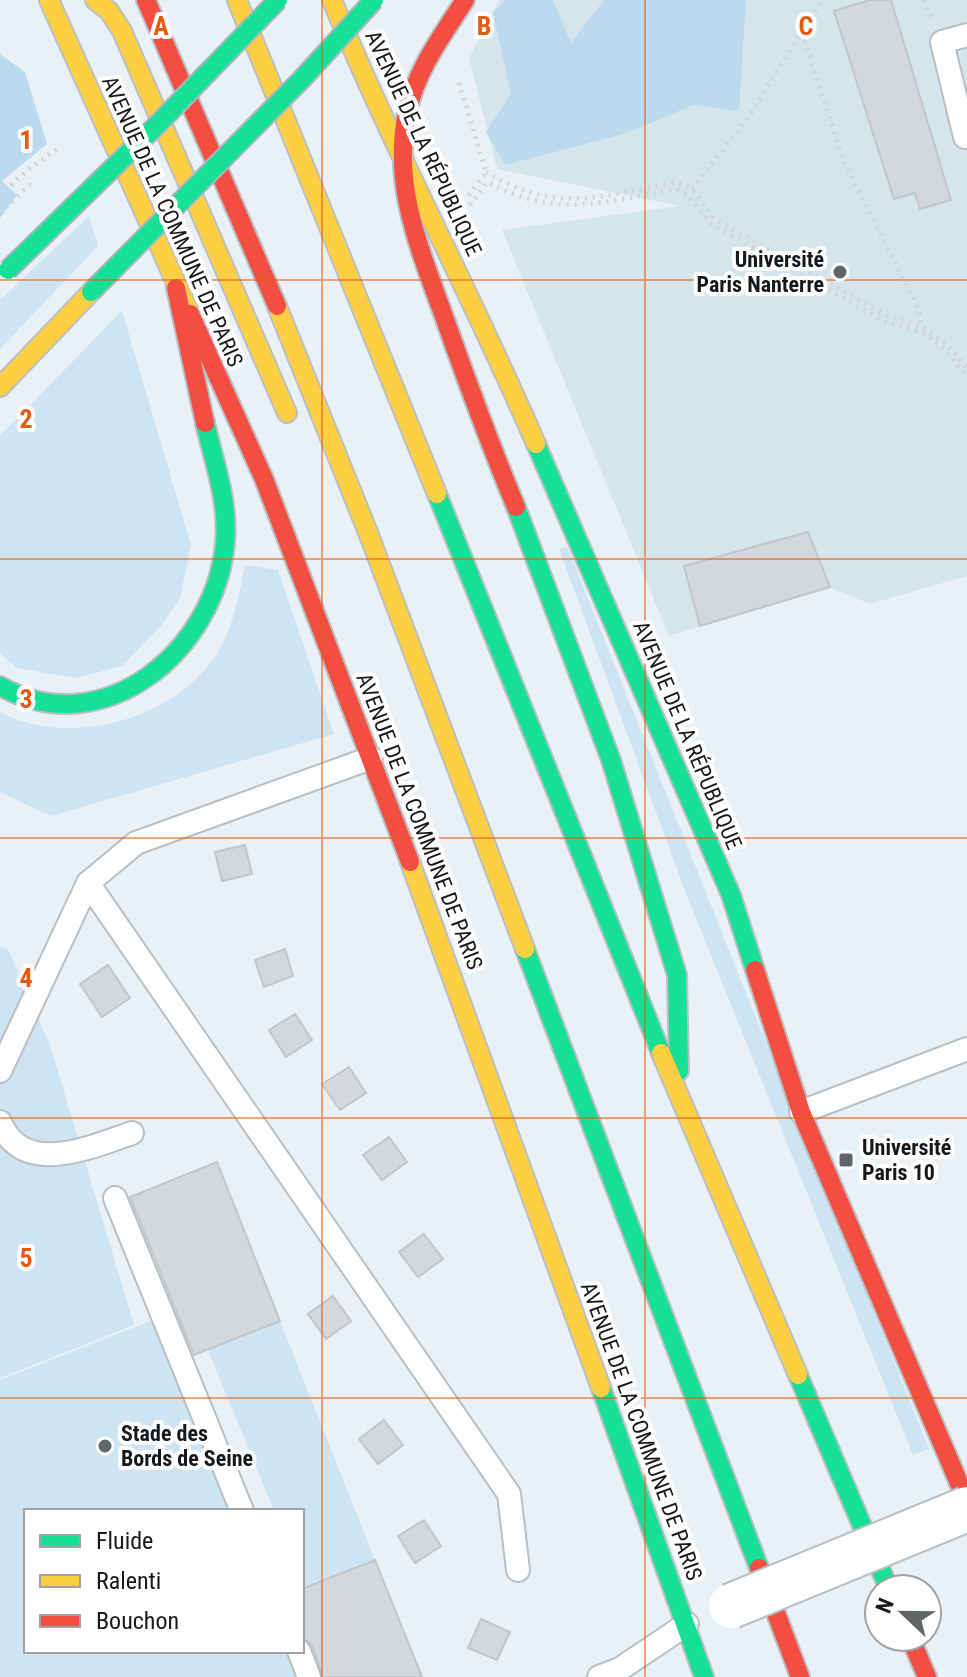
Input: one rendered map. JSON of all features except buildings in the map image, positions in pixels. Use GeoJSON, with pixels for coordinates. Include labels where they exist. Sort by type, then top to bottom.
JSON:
{"type":"FeatureCollection","features":[{"type":"Feature","properties":{"kind":"main road","name":"AVENUE DE LA COMMUNE DE PARIS"},"geometry":{"type":"LineString","coordinates":[[49,0],[264,479],[439,937],[704,1677]]}},
{"type":"Feature","properties":{"kind":"main road"},"geometry":{"type":"LineString","coordinates":[[95,0],[109,11],[122,31],[294,429]]}},
{"type":"Feature","properties":{"kind":"main road"},"geometry":{"type":"LineString","coordinates":[[146,0],[266,279],[369,535],[800,1677]]}},
{"type":"Feature","properties":{"kind":"main road"},"geometry":{"type":"LineString","coordinates":[[237,0],[680,1096],[882,1573]]}},
{"type":"Feature","properties":{"kind":"main road"},"geometry":{"type":"LineString","coordinates":[[4,273],[156,126],[278,0]]}},
{"type":"Feature","properties":{"kind":"main road","name":"AVENUE DE LA RÉPUBLIQUE"},"geometry":{"type":"LineString","coordinates":[[332,0],[403,158],[500,360],[731,895],[801,1112],[967,1502]]}},
{"type":"Feature","properties":{"kind":"main road"},"geometry":{"type":"LineString","coordinates":[[0,387],[302,79],[374,0]]}},
{"type":"Feature","properties":{"kind":"main road"},"geometry":{"type":"LineString","coordinates":[[465,0],[425,61],[407,113],[403,158],[409,218],[483,427],[533,547],[611,760],[677,975],[680,1096]]}},
{"type":"Feature","properties":{"kind":"main road"},"geometry":{"type":"LineString","coordinates":[[0,686],[38,700],[70,704],[108,701],[163,668],[185,646],[203,616],[216,585],[225,516],[176,288]]}},
{"type":"Feature","properties":{"kind":"main road"},"geometry":{"type":"LineString","coordinates":[[343,521],[369,535]]}},
{"type":"Feature","properties":{"kind":"main road"},"geometry":{"type":"LineString","coordinates":[[917,1653],[927,1677]]}},
{"type":"Feature","properties":{"kind":"street"},"geometry":{"type":"LineString","coordinates":[[731,1606],[967,1509]]}},
{"type":"Feature","properties":{"kind":"lane"},"geometry":{"type":"LineString","coordinates":[[965,137],[942,42],[967,35]]}},
{"type":"Feature","properties":{"kind":"lane"},"geometry":{"type":"LineString","coordinates":[[0,1071],[88,883],[136,843],[371,758]]}},
{"type":"Feature","properties":{"kind":"lane"},"geometry":{"type":"LineString","coordinates":[[88,883],[509,1494],[518,1570]]}},
{"type":"Feature","properties":{"kind":"lane"},"geometry":{"type":"LineString","coordinates":[[801,1112],[967,1049]]}},
{"type":"Feature","properties":{"kind":"lane"},"geometry":{"type":"LineString","coordinates":[[0,1122],[5,1135],[29,1152],[67,1156],[132,1133]]}},
{"type":"Feature","properties":{"kind":"lane"},"geometry":{"type":"LineString","coordinates":[[115,1198],[241,1509]]}},
{"type":"Feature","properties":{"kind":"lane"},"geometry":{"type":"LineString","coordinates":[[599,1677],[620,1669],[687,1624]]}},
{"type":"Feature","properties":{"kind":"lane"},"geometry":{"type":"LineString","coordinates":[[300,1653],[309,1677]]}},
{"type":"Feature","properties":{"kind":"path"},"geometry":{"type":"LineString","coordinates":[[692,189],[747,119],[822,0]]}},
{"type":"Feature","properties":{"kind":"path"},"geometry":{"type":"LineString","coordinates":[[802,33],[844,162],[919,310],[923,333]]}},
{"type":"Feature","properties":{"kind":"path"},"geometry":{"type":"LineString","coordinates":[[456,80],[463,90],[486,172],[509,185],[548,198],[573,201],[676,182],[692,189],[715,219],[888,316],[921,326],[946,344],[967,368]]}},
{"type":"Feature","properties":{"kind":"path"},"geometry":{"type":"LineString","coordinates":[[0,197],[27,170],[59,148]]}},
{"type":"Feature","properties":{"kind":"path"},"geometry":{"type":"LineString","coordinates":[[464,202],[486,172]]}},
{"type":"Feature","properties":{"kind":"path"},"geometry":{"type":"LineString","coordinates":[[467,210],[487,182],[502,190],[573,207],[676,189],[688,195],[710,223],[885,322],[923,333],[941,346],[967,376]]}},
{"type":"Feature","properties":{"kind":"path"},"geometry":{"type":"LineString","coordinates":[[0,213],[17,195]]}},
{"type":"Feature","properties":{"kind":"shaded area"},"geometry":{"type":"Polygon","coordinates":[[[499,0],[967,0],[967,576],[870,604],[829,587],[669,636],[502,230],[680,206],[497,169],[469,58],[499,0]]]}},
{"type":"Feature","properties":{"kind":"shaded area"},"geometry":{"type":"Polygon","coordinates":[[[505,0],[553,0],[571,43],[604,0],[746,0],[739,111],[693,105],[627,133],[505,165],[486,132],[511,94],[493,13],[505,0]]]}},
{"type":"Feature","properties":{"kind":"shaded area"},"geometry":{"type":"Polygon","coordinates":[[[0,54],[25,72],[47,144],[2,181],[17,195],[0,218],[0,54]]]}},
{"type":"Feature","properties":{"kind":"shaded area"},"geometry":{"type":"Polygon","coordinates":[[[89,216],[98,246],[0,349],[0,300],[89,216]]]}},
{"type":"Feature","properties":{"kind":"shaded area"},"geometry":{"type":"Polygon","coordinates":[[[122,311],[191,545],[180,598],[161,626],[122,666],[76,678],[17,668],[0,653],[0,436],[122,311]]]}},
{"type":"Feature","properties":{"kind":"shaded area"},"geometry":{"type":"Polygon","coordinates":[[[567,546],[929,1449],[913,1455],[685,891],[559,549],[567,546]]]}},
{"type":"Feature","properties":{"kind":"shaded area"},"geometry":{"type":"Polygon","coordinates":[[[245,565],[278,570],[334,734],[51,816],[0,792],[0,712],[29,723],[59,728],[91,727],[152,709],[180,692],[203,672],[221,647],[233,617],[245,565]]]}},
{"type":"Feature","properties":{"kind":"shaded area"},"geometry":{"type":"Polygon","coordinates":[[[0,946],[8,949],[50,1045],[134,1325],[0,1378],[0,946]]]}},
{"type":"Feature","properties":{"kind":"shaded area","name":"Stade des Bords de Seine"},"geometry":{"type":"Polygon","coordinates":[[[158,1318],[235,1509],[24,1509],[24,1653],[294,1653],[303,1677],[0,1677],[0,1380],[158,1318]]]}},
{"type":"Feature","properties":{"kind":"shaded area"},"geometry":{"type":"Polygon","coordinates":[[[280,1321],[375,1560],[305,1588],[304,1509],[273,1509],[208,1350],[280,1321]]]}},
{"type":"Feature","properties":{"kind":"traffic: fast"},"geometry":{"type":"LineString","coordinates":[[8,270],[156,126],[278,0]]}},
{"type":"Feature","properties":{"kind":"traffic: fast"},"geometry":{"type":"LineString","coordinates":[[91,292],[302,79],[374,0]]}},
{"type":"Feature","properties":{"kind":"traffic: fast"},"geometry":{"type":"LineString","coordinates":[[0,686],[39,701],[78,703],[115,695],[148,676],[177,650],[201,618],[217,582],[225,543],[223,497],[205,423]]}},
{"type":"Feature","properties":{"kind":"traffic: fast"},"geometry":{"type":"LineString","coordinates":[[536,444],[731,895],[755,970]]}},
{"type":"Feature","properties":{"kind":"traffic: fast"},"geometry":{"type":"LineString","coordinates":[[437,494],[661,1053]]}},
{"type":"Feature","properties":{"kind":"traffic: fast"},"geometry":{"type":"LineString","coordinates":[[516,507],[611,760],[677,975],[679,1071]]}},
{"type":"Feature","properties":{"kind":"traffic: fast"},"geometry":{"type":"LineString","coordinates":[[525,949],[759,1568]]}},
{"type":"Feature","properties":{"kind":"traffic: fast"},"geometry":{"type":"LineString","coordinates":[[798,1375],[882,1573]]}},
{"type":"Feature","properties":{"kind":"traffic: fast"},"geometry":{"type":"LineString","coordinates":[[601,1388],[704,1677]]}},
{"type":"Feature","properties":{"kind":"traffic: slow"},"geometry":{"type":"LineString","coordinates":[[49,0],[190,314]]}},
{"type":"Feature","properties":{"kind":"traffic: slow"},"geometry":{"type":"LineString","coordinates":[[95,0],[109,11],[122,31],[287,413]]}},
{"type":"Feature","properties":{"kind":"traffic: slow"},"geometry":{"type":"LineString","coordinates":[[237,0],[437,494]]}},
{"type":"Feature","properties":{"kind":"traffic: slow"},"geometry":{"type":"LineString","coordinates":[[332,0],[536,444]]}},
{"type":"Feature","properties":{"kind":"traffic: slow"},"geometry":{"type":"LineString","coordinates":[[0,387],[91,292]]}},
{"type":"Feature","properties":{"kind":"traffic: slow"},"geometry":{"type":"LineString","coordinates":[[277,306],[369,535],[525,949]]}},
{"type":"Feature","properties":{"kind":"traffic: slow"},"geometry":{"type":"LineString","coordinates":[[410,862],[601,1388]]}},
{"type":"Feature","properties":{"kind":"traffic: slow"},"geometry":{"type":"LineString","coordinates":[[661,1053],[798,1375]]}},
{"type":"Feature","properties":{"kind":"traffic: jam"},"geometry":{"type":"LineString","coordinates":[[146,0],[277,306]]}},
{"type":"Feature","properties":{"kind":"traffic: jam"},"geometry":{"type":"LineString","coordinates":[[465,0],[431,54],[411,97],[403,141],[403,168],[406,195],[420,248],[516,507]]}},
{"type":"Feature","properties":{"kind":"traffic: jam"},"geometry":{"type":"LineString","coordinates":[[176,288],[205,423]]}},
{"type":"Feature","properties":{"kind":"traffic: jam"},"geometry":{"type":"LineString","coordinates":[[190,314],[264,479],[410,862]]}},
{"type":"Feature","properties":{"kind":"traffic: jam"},"geometry":{"type":"LineString","coordinates":[[755,970],[801,1112],[967,1502]]}},
{"type":"Feature","properties":{"kind":"traffic: jam"},"geometry":{"type":"LineString","coordinates":[[759,1568],[800,1677]]}},
{"type":"Feature","properties":{"kind":"traffic: jam"},"geometry":{"type":"LineString","coordinates":[[917,1653],[927,1677]]}},
{"type":"Feature","properties":{"kind":"place","name":"Université Paris Nanterre"},"geometry":{"type":"Point","coordinates":[840,272]}},
{"type":"Feature","properties":{"kind":"place","name":"Université Paris 10"},"geometry":{"type":"Point","coordinates":[846,1160]}},
{"type":"Feature","properties":{"kind":"place","name":"Stade des Bords de Seine"},"geometry":{"type":"Point","coordinates":[105,1446]}}]}
